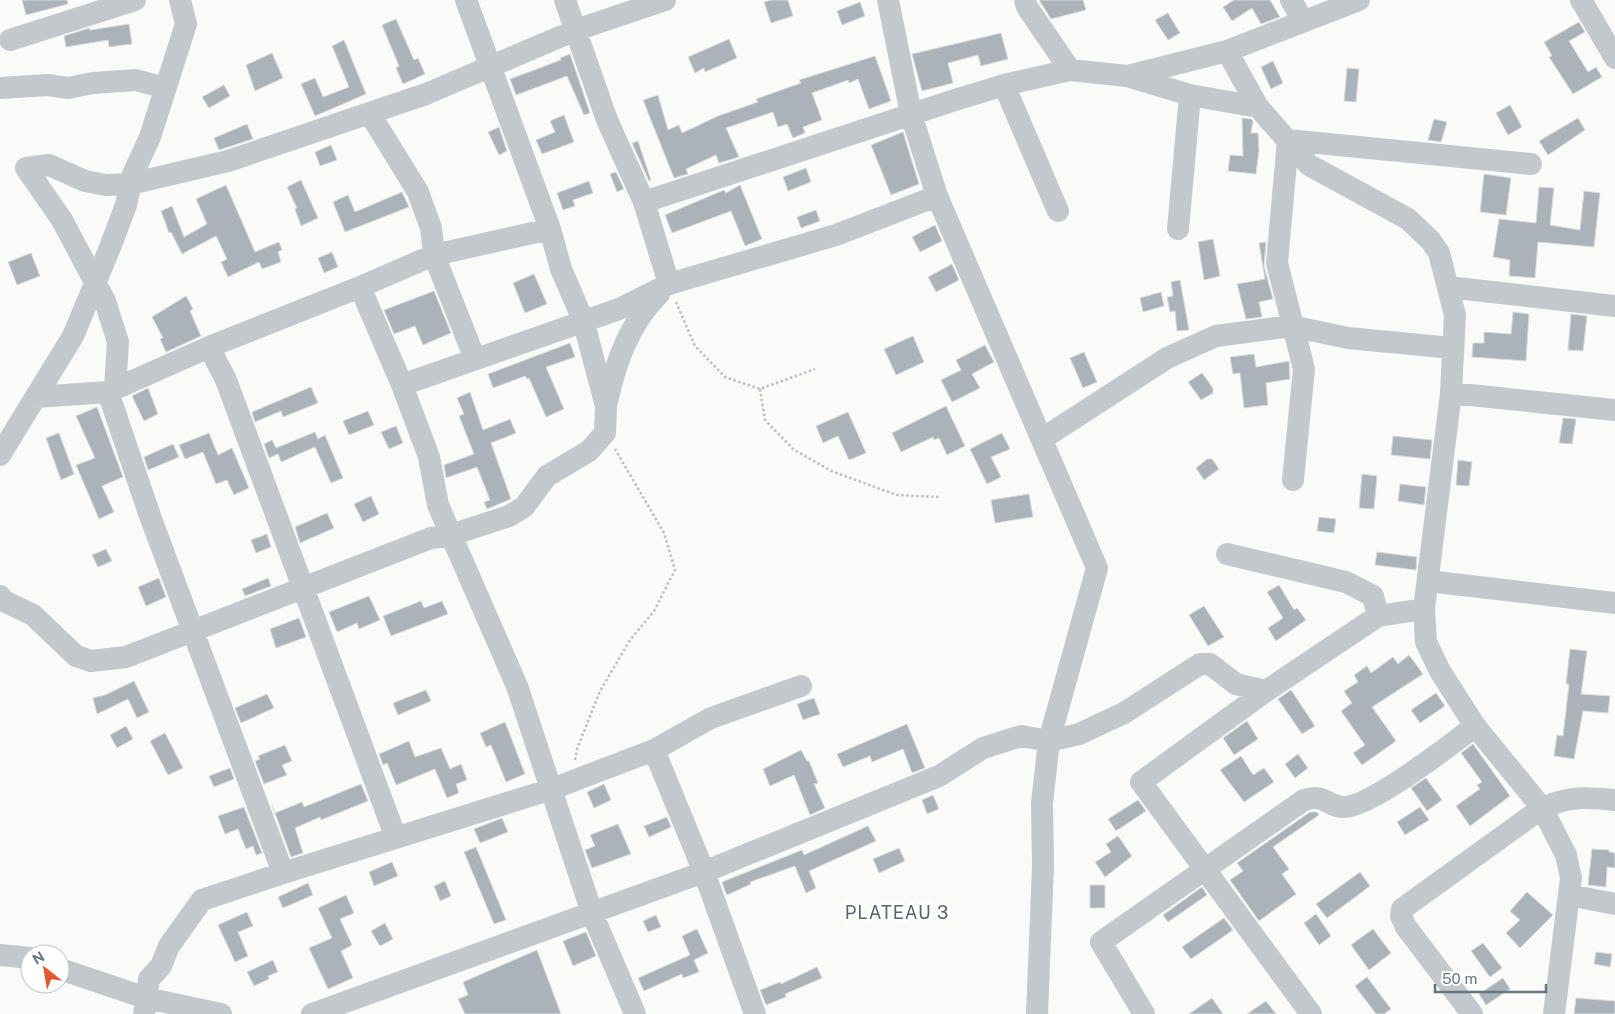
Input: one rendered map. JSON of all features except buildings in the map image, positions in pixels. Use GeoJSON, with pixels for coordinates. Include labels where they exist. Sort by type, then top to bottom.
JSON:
{"type":"FeatureCollection","features":[{"type":"Feature","properties":{"kind":"street"},"geometry":{"type":"LineString","coordinates":[[10,40],[135,0]]}},
{"type":"Feature","properties":{"kind":"street"},"geometry":{"type":"LineString","coordinates":[[0,455],[72,336],[96,282],[126,206],[130,184],[150,138],[186,24],[180,0]]}},
{"type":"Feature","properties":{"kind":"street"},"geometry":{"type":"LineString","coordinates":[[466,0],[550,229],[561,269],[583,320],[606,406]]}},
{"type":"Feature","properties":{"kind":"street"},"geometry":{"type":"LineString","coordinates":[[565,0],[607,120],[644,202],[669,284]]}},
{"type":"Feature","properties":{"kind":"street"},"geometry":{"type":"LineString","coordinates":[[283,872],[150,516],[111,391],[118,342],[96,282],[62,220],[26,168],[50,166],[85,181],[106,185],[130,184],[228,161],[426,94],[576,30],[665,0]]}},
{"type":"Feature","properties":{"kind":"street"},"geometry":{"type":"LineString","coordinates":[[888,0],[912,114],[937,196],[1096,568],[1048,741],[1042,802],[1042,866],[1037,1014]]}},
{"type":"Feature","properties":{"kind":"street"},"geometry":{"type":"LineString","coordinates":[[1025,0],[1027,7],[1070,70]]}},
{"type":"Feature","properties":{"kind":"street"},"geometry":{"type":"LineString","coordinates":[[1291,0],[1303,21]]}},
{"type":"Feature","properties":{"kind":"street"},"geometry":{"type":"LineString","coordinates":[[1127,76],[1227,51],[1359,0]]}},
{"type":"Feature","properties":{"kind":"street"},"geometry":{"type":"LineString","coordinates":[[1581,0],[1615,58]]}},
{"type":"Feature","properties":{"kind":"street"},"geometry":{"type":"LineString","coordinates":[[1227,51],[1258,107],[1309,165],[1408,219],[1431,241],[1439,253],[1455,315],[1452,348],[1452,393],[1424,609],[1426,642],[1431,654],[1475,726],[1542,808],[1566,855],[1571,878],[1554,1014]]}},
{"type":"Feature","properties":{"kind":"street"},"geometry":{"type":"LineString","coordinates":[[644,202],[1004,85],[1070,70],[1127,76],[1190,95],[1258,107]]}},
{"type":"Feature","properties":{"kind":"street"},"geometry":{"type":"LineString","coordinates":[[0,88],[48,85],[68,88],[92,83],[136,80],[165,88]]}},
{"type":"Feature","properties":{"kind":"street"},"geometry":{"type":"LineString","coordinates":[[1004,85],[1058,211]]}},
{"type":"Feature","properties":{"kind":"street"},"geometry":{"type":"LineString","coordinates":[[1178,229],[1190,95]]}},
{"type":"Feature","properties":{"kind":"street"},"geometry":{"type":"LineString","coordinates":[[370,114],[418,192],[431,228],[434,255],[475,359]]}},
{"type":"Feature","properties":{"kind":"street"},"geometry":{"type":"LineString","coordinates":[[1288,140],[1532,164]]}},
{"type":"Feature","properties":{"kind":"street"},"geometry":{"type":"LineString","coordinates":[[1288,140],[1277,263],[1291,326],[1304,369],[1293,480]]}},
{"type":"Feature","properties":{"kind":"street"},"geometry":{"type":"LineString","coordinates":[[402,385],[583,320],[619,309],[669,284],[836,235],[937,196]]}},
{"type":"Feature","properties":{"kind":"street"},"geometry":{"type":"LineString","coordinates":[[36,397],[111,391],[209,347],[360,287],[434,255],[550,229]]}},
{"type":"Feature","properties":{"kind":"street"},"geometry":{"type":"LineString","coordinates":[[0,596],[6,602],[33,615],[76,656],[91,660],[126,657],[192,629],[431,538],[451,535],[509,516],[524,507],[547,476],[590,450],[605,433],[606,406],[613,371],[628,336],[646,308],[669,284]]}},
{"type":"Feature","properties":{"kind":"street"},"geometry":{"type":"LineString","coordinates":[[360,287],[402,385],[429,457],[438,505],[562,785],[592,913],[635,1014]]}},
{"type":"Feature","properties":{"kind":"street"},"geometry":{"type":"LineString","coordinates":[[1448,287],[1615,306]]}},
{"type":"Feature","properties":{"kind":"street"},"geometry":{"type":"LineString","coordinates":[[1042,439],[1167,358],[1216,336],[1291,326],[1348,338],[1452,348]]}},
{"type":"Feature","properties":{"kind":"street"},"geometry":{"type":"LineString","coordinates":[[209,347],[226,380],[396,838]]}},
{"type":"Feature","properties":{"kind":"street"},"geometry":{"type":"LineString","coordinates":[[1452,393],[1615,410]]}},
{"type":"Feature","properties":{"kind":"street"},"geometry":{"type":"LineString","coordinates":[[1227,554],[1346,582],[1373,596],[1378,616]]}},
{"type":"Feature","properties":{"kind":"street"},"geometry":{"type":"LineString","coordinates":[[1428,580],[1615,604]]}},
{"type":"Feature","properties":{"kind":"street"},"geometry":{"type":"LineString","coordinates":[[1311,1014],[1141,782],[1266,691],[1378,616],[1424,609]]}},
{"type":"Feature","properties":{"kind":"street"},"geometry":{"type":"LineString","coordinates":[[312,1014],[704,872],[939,776],[983,748],[1021,736],[1048,741],[1080,734],[1124,713],[1200,664],[1210,664],[1236,684],[1266,691]]}},
{"type":"Feature","properties":{"kind":"street"},"geometry":{"type":"LineString","coordinates":[[142,1009],[149,979],[161,966],[169,946],[202,900],[283,872],[562,785],[654,750],[712,718],[801,686]]}},
{"type":"Feature","properties":{"kind":"street"},"geometry":{"type":"LineString","coordinates":[[1144,1014],[1101,942],[1204,868],[1304,800],[1314,796],[1344,807],[1362,802],[1405,776],[1475,726]]}},
{"type":"Feature","properties":{"kind":"street"},"geometry":{"type":"LineString","coordinates":[[654,750],[704,872],[755,1014]]}},
{"type":"Feature","properties":{"kind":"street"},"geometry":{"type":"LineString","coordinates":[[1472,1014],[1406,928],[1401,912],[1411,900],[1542,808],[1560,800],[1578,797],[1615,800]]}},
{"type":"Feature","properties":{"kind":"street"},"geometry":{"type":"LineString","coordinates":[[1569,895],[1615,904]]}},
{"type":"Feature","properties":{"kind":"street"},"geometry":{"type":"LineString","coordinates":[[0,955],[20,957]]}},
{"type":"Feature","properties":{"kind":"street"},"geometry":{"type":"LineString","coordinates":[[161,966],[180,1008]]}},
{"type":"Feature","properties":{"kind":"street"},"geometry":{"type":"LineString","coordinates":[[70,973],[93,982],[142,1009],[180,1008],[221,1014]]}},
{"type":"Feature","properties":{"kind":"path"},"geometry":{"type":"LineString","coordinates":[[669,284],[695,346],[725,378],[760,389],[815,369]]}},
{"type":"Feature","properties":{"kind":"path"},"geometry":{"type":"LineString","coordinates":[[760,389],[765,420],[793,448],[801,453],[832,471],[897,495],[939,497]]}},
{"type":"Feature","properties":{"kind":"path"},"geometry":{"type":"LineString","coordinates":[[562,785],[600,691],[630,640],[654,611],[675,570],[664,533],[605,433]]}},
{"type":"Feature","properties":{"kind":"district","name":"PLATEAU 3"},"geometry":{"type":"Point","coordinates":[897,912]}}]}
